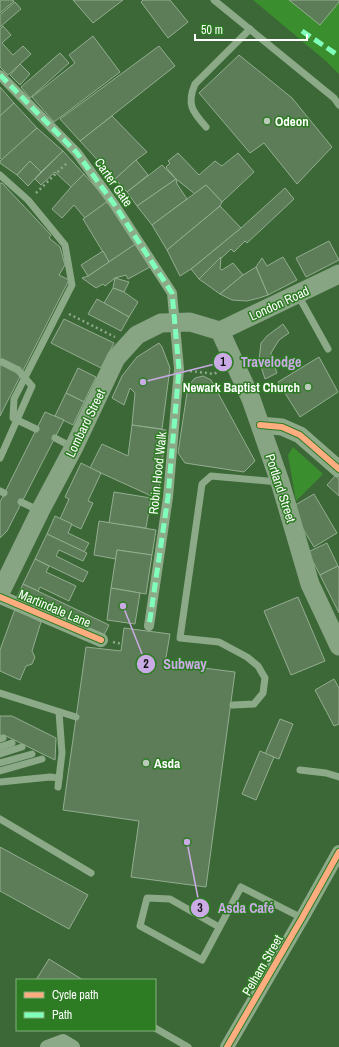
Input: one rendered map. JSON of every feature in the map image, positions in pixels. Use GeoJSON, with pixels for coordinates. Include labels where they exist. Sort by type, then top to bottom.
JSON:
{"type":"FeatureCollection","features":[{"type":"Feature","properties":{"kind":"main road","name":"London Road"},"geometry":{"type":"LineString","coordinates":[[220,331],[339,274]]}},
{"type":"Feature","properties":{"kind":"main road","name":"Lombard Street"},"geometry":{"type":"LineString","coordinates":[[0,593],[40,511],[74,447],[116,358],[136,335],[161,323],[190,322],[220,331]]}},
{"type":"Feature","properties":{"kind":"main road","name":"Portland Street"},"geometry":{"type":"LineString","coordinates":[[220,331],[252,399],[280,482],[310,584],[339,646]]}},
{"type":"Feature","properties":{"kind":"street","name":"Carter Gate"},"geometry":{"type":"LineString","coordinates":[[0,75],[78,153],[114,204],[172,292],[176,322]]}},
{"type":"Feature","properties":{"kind":"street","name":"Robin Hood Walk"},"geometry":{"type":"LineString","coordinates":[[149,626],[168,497],[179,369],[176,322]]}},
{"type":"Feature","properties":{"kind":"street"},"geometry":{"type":"LineString","coordinates":[[260,425],[282,427],[300,435],[339,469]]}},
{"type":"Feature","properties":{"kind":"street","name":"Martindale Lane"},"geometry":{"type":"LineString","coordinates":[[0,597],[101,640]]}},
{"type":"Feature","properties":{"kind":"street","name":"Pelham Street"},"geometry":{"type":"LineString","coordinates":[[227,1047],[339,852]]}},
{"type":"Feature","properties":{"kind":"street"},"geometry":{"type":"LineString","coordinates":[[47,1047],[63,1041],[73,1047]]}},
{"type":"Feature","properties":{"kind":"lane"},"geometry":{"type":"LineString","coordinates":[[214,0],[334,98],[339,105]]}},
{"type":"Feature","properties":{"kind":"lane"},"geometry":{"type":"LineString","coordinates":[[206,127],[194,112],[191,101],[192,91],[195,84],[250,29]]}},
{"type":"Feature","properties":{"kind":"lane"},"geometry":{"type":"LineString","coordinates":[[0,175],[28,200],[66,245],[72,285],[14,399],[13,418],[36,429]]}},
{"type":"Feature","properties":{"kind":"lane"},"geometry":{"type":"LineString","coordinates":[[297,294],[328,349]]}},
{"type":"Feature","properties":{"kind":"lane"},"geometry":{"type":"LineString","coordinates":[[0,458],[32,386],[18,370],[2,362]]}},
{"type":"Feature","properties":{"kind":"lane"},"geometry":{"type":"LineString","coordinates":[[55,438],[74,447]]}},
{"type":"Feature","properties":{"kind":"lane"},"geometry":{"type":"LineString","coordinates":[[233,705],[254,704],[263,693],[265,678],[258,666],[247,657],[219,642],[180,638],[202,484],[211,476],[280,482]]}},
{"type":"Feature","properties":{"kind":"lane"},"geometry":{"type":"LineString","coordinates":[[22,502],[40,511]]}},
{"type":"Feature","properties":{"kind":"lane"},"geometry":{"type":"LineString","coordinates":[[0,693],[76,717]]}},
{"type":"Feature","properties":{"kind":"lane"},"geometry":{"type":"LineString","coordinates":[[58,787],[62,753],[59,712]]}},
{"type":"Feature","properties":{"kind":"lane"},"geometry":{"type":"LineString","coordinates":[[0,747],[12,744]]}},
{"type":"Feature","properties":{"kind":"lane"},"geometry":{"type":"LineString","coordinates":[[0,754],[22,747]]}},
{"type":"Feature","properties":{"kind":"lane"},"geometry":{"type":"LineString","coordinates":[[0,763],[32,754]]}},
{"type":"Feature","properties":{"kind":"lane"},"geometry":{"type":"LineString","coordinates":[[0,771],[42,759]]}},
{"type":"Feature","properties":{"kind":"lane"},"geometry":{"type":"LineString","coordinates":[[300,770],[326,773],[339,777]]}},
{"type":"Feature","properties":{"kind":"lane"},"geometry":{"type":"LineString","coordinates":[[0,782],[50,777],[59,778]]}},
{"type":"Feature","properties":{"kind":"lane"},"geometry":{"type":"LineString","coordinates":[[0,819],[90,873]]}},
{"type":"Feature","properties":{"kind":"lane"},"geometry":{"type":"LineString","coordinates":[[219,927],[170,900],[147,898],[140,926],[202,960],[241,887],[302,918]]}},
{"type":"Feature","properties":{"kind":"lane"},"geometry":{"type":"LineString","coordinates":[[156,1029],[188,1047]]}},
{"type":"Feature","properties":{"kind":"path"},"geometry":{"type":"LineString","coordinates":[[28,200],[78,153]]}},
{"type":"Feature","properties":{"kind":"path"},"geometry":{"type":"LineString","coordinates":[[60,309],[128,344]]}},
{"type":"Feature","properties":{"kind":"path"},"geometry":{"type":"LineString","coordinates":[[179,369],[214,374],[235,361]]}},
{"type":"Feature","properties":{"kind":"green space"},"geometry":{"type":"Polygon","coordinates":[[[253,0],[339,0],[339,74],[327,62],[253,0]]]}},
{"type":"Feature","properties":{"kind":"green space"},"geometry":{"type":"Polygon","coordinates":[[[293,447],[323,474],[296,501],[288,455],[293,447]]]}},
{"type":"Feature","properties":{"kind":"building"},"geometry":{"type":"Polygon","coordinates":[[[0,0],[13,0],[14,1],[0,13],[0,0]]]}},
{"type":"Feature","properties":{"kind":"building"},"geometry":{"type":"Polygon","coordinates":[[[73,0],[123,0],[93,23],[73,0]]]}},
{"type":"Feature","properties":{"kind":"building"},"geometry":{"type":"Polygon","coordinates":[[[143,0],[170,0],[188,22],[168,38],[141,2],[143,0]]]}},
{"type":"Feature","properties":{"kind":"building"},"geometry":{"type":"Polygon","coordinates":[[[289,0],[339,0],[339,2],[320,25],[289,0]]]}},
{"type":"Feature","properties":{"kind":"building"},"geometry":{"type":"Polygon","coordinates":[[[15,2],[21,9],[0,27],[0,15],[15,2]]]}},
{"type":"Feature","properties":{"kind":"building"},"geometry":{"type":"Polygon","coordinates":[[[3,26],[11,35],[2,43],[13,55],[23,46],[31,54],[8,75],[0,67],[0,29],[3,26]]]}},
{"type":"Feature","properties":{"kind":"building"},"geometry":{"type":"Polygon","coordinates":[[[93,36],[120,72],[54,122],[32,97],[75,63],[69,55],[93,36]]]}},
{"type":"Feature","properties":{"kind":"building"},"geometry":{"type":"Polygon","coordinates":[[[159,46],[175,66],[80,141],[60,119],[159,46]]]}},
{"type":"Feature","properties":{"kind":"building"},"geometry":{"type":"Polygon","coordinates":[[[60,53],[69,63],[30,98],[21,87],[60,53]]]}},
{"type":"Feature","properties":{"kind":"building","name":"Odeon"},"geometry":{"type":"Polygon","coordinates":[[[239,55],[292,98],[332,147],[297,184],[264,143],[250,153],[199,93],[239,55]]]}},
{"type":"Feature","properties":{"kind":"building"},"geometry":{"type":"Polygon","coordinates":[[[20,64],[30,74],[20,85],[10,75],[20,64]]]}},
{"type":"Feature","properties":{"kind":"building"},"geometry":{"type":"Polygon","coordinates":[[[0,87],[14,103],[0,116],[0,87]]]}},
{"type":"Feature","properties":{"kind":"building"},"geometry":{"type":"Polygon","coordinates":[[[14,103],[37,128],[2,160],[0,158],[0,116],[14,103]]]}},
{"type":"Feature","properties":{"kind":"building"},"geometry":{"type":"Polygon","coordinates":[[[112,116],[147,152],[115,179],[80,141],[112,116]]]}},
{"type":"Feature","properties":{"kind":"building"},"geometry":{"type":"Polygon","coordinates":[[[37,128],[63,151],[41,172],[30,161],[17,175],[0,163],[0,161],[37,128]]]}},
{"type":"Feature","properties":{"kind":"building"},"geometry":{"type":"Polygon","coordinates":[[[63,151],[84,174],[71,187],[55,172],[41,185],[35,179],[63,151]]]}},
{"type":"Feature","properties":{"kind":"building"},"geometry":{"type":"Polygon","coordinates":[[[178,153],[199,175],[215,161],[222,166],[238,153],[254,172],[222,202],[206,185],[195,194],[176,179],[166,167],[170,163],[168,161],[178,153]]]}},
{"type":"Feature","properties":{"kind":"building"},"geometry":{"type":"Polygon","coordinates":[[[136,160],[148,175],[127,192],[115,179],[136,160]]]}},
{"type":"Feature","properties":{"kind":"building"},"geometry":{"type":"Polygon","coordinates":[[[30,161],[41,172],[28,186],[17,175],[30,161]]]}},
{"type":"Feature","properties":{"kind":"building"},"geometry":{"type":"Polygon","coordinates":[[[162,165],[176,179],[137,206],[127,192],[162,165]]]}},
{"type":"Feature","properties":{"kind":"building"},"geometry":{"type":"Polygon","coordinates":[[[84,174],[108,201],[85,218],[74,205],[62,218],[52,209],[84,174]]]}},
{"type":"Feature","properties":{"kind":"building"},"geometry":{"type":"Polygon","coordinates":[[[176,179],[177,184],[187,199],[152,225],[137,206],[176,179]]]}},
{"type":"Feature","properties":{"kind":"building"},"geometry":{"type":"Polygon","coordinates":[[[0,183],[2,183],[51,235],[49,238],[60,247],[65,265],[59,275],[69,280],[0,416],[0,183]]]}},
{"type":"Feature","properties":{"kind":"building"},"geometry":{"type":"Polygon","coordinates":[[[206,185],[222,202],[220,206],[167,250],[152,225],[206,185]]]}},
{"type":"Feature","properties":{"kind":"building"},"geometry":{"type":"Polygon","coordinates":[[[285,188],[294,199],[247,243],[245,241],[234,252],[231,249],[199,279],[191,269],[241,228],[285,188]]]}},
{"type":"Feature","properties":{"kind":"building"},"geometry":{"type":"Polygon","coordinates":[[[108,201],[137,243],[109,262],[83,219],[108,201]]]}},
{"type":"Feature","properties":{"kind":"building"},"geometry":{"type":"Polygon","coordinates":[[[220,206],[241,228],[191,269],[180,276],[167,250],[220,206]]]}},
{"type":"Feature","properties":{"kind":"building"},"geometry":{"type":"Polygon","coordinates":[[[329,241],[339,260],[306,277],[296,258],[329,241]]]}},
{"type":"Feature","properties":{"kind":"building"},"geometry":{"type":"Polygon","coordinates":[[[137,243],[150,267],[128,279],[126,275],[115,278],[105,286],[103,284],[96,288],[82,278],[88,276],[137,243]]]}},
{"type":"Feature","properties":{"kind":"building"},"geometry":{"type":"Polygon","coordinates":[[[103,251],[109,262],[88,276],[81,265],[103,251]]]}},
{"type":"Feature","properties":{"kind":"building"},"geometry":{"type":"Polygon","coordinates":[[[221,257],[220,269],[222,270],[233,263],[243,275],[220,294],[199,279],[221,257]]]}},
{"type":"Feature","properties":{"kind":"building"},"geometry":{"type":"Polygon","coordinates":[[[283,257],[297,280],[268,295],[256,267],[262,258],[267,266],[283,257]]]}},
{"type":"Feature","properties":{"kind":"building"},"geometry":{"type":"Polygon","coordinates":[[[256,267],[268,295],[247,301],[232,300],[220,294],[243,275],[256,267]]]}},
{"type":"Feature","properties":{"kind":"building"},"geometry":{"type":"Polygon","coordinates":[[[115,278],[129,282],[124,292],[113,288],[115,278]]]}},
{"type":"Feature","properties":{"kind":"building"},"geometry":{"type":"Polygon","coordinates":[[[113,288],[124,292],[138,302],[129,317],[104,303],[113,288]]]}},
{"type":"Feature","properties":{"kind":"building"},"geometry":{"type":"Polygon","coordinates":[[[97,299],[129,317],[121,331],[88,314],[97,299]]]}},
{"type":"Feature","properties":{"kind":"building"},"geometry":{"type":"Polygon","coordinates":[[[64,319],[114,343],[101,368],[51,343],[64,319]]]}},
{"type":"Feature","properties":{"kind":"building"},"geometry":{"type":"Polygon","coordinates":[[[283,324],[289,333],[279,340],[271,353],[277,373],[265,379],[259,360],[261,343],[267,336],[283,324]]]}},
{"type":"Feature","properties":{"kind":"building"},"geometry":{"type":"Polygon","coordinates":[[[159,343],[170,368],[162,429],[132,425],[135,393],[130,388],[124,405],[112,398],[122,376],[137,357],[159,343]]]}},
{"type":"Feature","properties":{"kind":"building","name":"Newark Baptist Church"},"geometry":{"type":"Polygon","coordinates":[[[319,357],[338,392],[300,417],[278,382],[319,357]]]}},
{"type":"Feature","properties":{"kind":"building"},"geometry":{"type":"Polygon","coordinates":[[[78,368],[96,377],[84,402],[66,393],[78,368]]]}},
{"type":"Feature","properties":{"kind":"building"},"geometry":{"type":"Polygon","coordinates":[[[203,376],[211,380],[255,461],[244,472],[185,463],[178,453],[188,386],[195,378],[203,376]]]}},
{"type":"Feature","properties":{"kind":"building"},"geometry":{"type":"Polygon","coordinates":[[[66,393],[84,402],[73,425],[55,416],[66,393]]]}},
{"type":"Feature","properties":{"kind":"building"},"geometry":{"type":"Polygon","coordinates":[[[45,412],[64,420],[7,531],[0,538],[0,502],[45,412]]]}},
{"type":"Feature","properties":{"kind":"building"},"geometry":{"type":"Polygon","coordinates":[[[132,425],[166,430],[158,499],[90,468],[102,444],[128,456],[132,425]]]}},
{"type":"Feature","properties":{"kind":"building"},"geometry":{"type":"Polygon","coordinates":[[[81,463],[101,473],[88,501],[93,503],[81,529],[60,519],[69,499],[65,497],[81,463]]]}},
{"type":"Feature","properties":{"kind":"building"},"geometry":{"type":"Polygon","coordinates":[[[335,476],[339,479],[339,496],[327,485],[335,476]]]}},
{"type":"Feature","properties":{"kind":"building"},"geometry":{"type":"Polygon","coordinates":[[[114,492],[151,498],[146,528],[109,523],[114,492]]]}},
{"type":"Feature","properties":{"kind":"building"},"geometry":{"type":"Polygon","coordinates":[[[314,494],[337,533],[314,547],[290,508],[314,494]]]}},
{"type":"Feature","properties":{"kind":"building"},"geometry":{"type":"Polygon","coordinates":[[[55,516],[72,524],[68,533],[89,543],[84,552],[47,534],[55,516]]]}},
{"type":"Feature","properties":{"kind":"building"},"geometry":{"type":"Polygon","coordinates":[[[99,521],[156,530],[152,555],[117,550],[116,559],[94,555],[99,521]]]}},
{"type":"Feature","properties":{"kind":"building"},"geometry":{"type":"Polygon","coordinates":[[[47,534],[87,553],[83,561],[59,550],[56,556],[88,572],[83,582],[35,559],[47,534]]]}},
{"type":"Feature","properties":{"kind":"building"},"geometry":{"type":"Polygon","coordinates":[[[327,543],[338,566],[320,575],[308,552],[327,543]]]}},
{"type":"Feature","properties":{"kind":"building"},"geometry":{"type":"Polygon","coordinates":[[[117,550],[152,555],[146,594],[111,588],[117,550]]]}},
{"type":"Feature","properties":{"kind":"building"},"geometry":{"type":"Polygon","coordinates":[[[35,559],[49,566],[46,572],[76,586],[69,601],[40,587],[38,591],[23,584],[35,559]]]}},
{"type":"Feature","properties":{"kind":"building"},"geometry":{"type":"Polygon","coordinates":[[[338,566],[339,568],[339,613],[320,575],[338,566]]]}},
{"type":"Feature","properties":{"kind":"building"},"geometry":{"type":"Polygon","coordinates":[[[23,584],[109,625],[103,637],[17,597],[23,584]]]}},
{"type":"Feature","properties":{"kind":"building"},"geometry":{"type":"Polygon","coordinates":[[[111,588],[140,593],[135,624],[107,620],[111,588]]]}},
{"type":"Feature","properties":{"kind":"building"},"geometry":{"type":"Polygon","coordinates":[[[298,597],[325,661],[291,675],[264,611],[298,597]]]}},
{"type":"Feature","properties":{"kind":"building"},"geometry":{"type":"Polygon","coordinates":[[[15,609],[41,622],[32,651],[35,657],[32,664],[26,666],[20,680],[0,671],[0,650],[15,609]]]}},
{"type":"Feature","properties":{"kind":"building","name":"Asda"},"geometry":{"type":"Polygon","coordinates":[[[124,628],[170,634],[165,663],[235,672],[206,887],[131,877],[139,821],[63,810],[86,647],[121,651],[124,628]]]}},
{"type":"Feature","properties":{"kind":"building"},"geometry":{"type":"Polygon","coordinates":[[[334,679],[339,688],[339,724],[334,726],[315,690],[334,679]]]}},
{"type":"Feature","properties":{"kind":"building"},"geometry":{"type":"Polygon","coordinates":[[[0,716],[12,716],[56,738],[55,760],[4,735],[0,736],[0,716]]]}},
{"type":"Feature","properties":{"kind":"building"},"geometry":{"type":"Polygon","coordinates":[[[280,719],[293,724],[279,759],[265,754],[280,719]]]}},
{"type":"Feature","properties":{"kind":"building"},"geometry":{"type":"Polygon","coordinates":[[[260,751],[274,757],[256,800],[242,794],[260,751]]]}},
{"type":"Feature","properties":{"kind":"building"},"geometry":{"type":"Polygon","coordinates":[[[0,847],[88,895],[69,929],[0,891],[0,847]]]}},
{"type":"Feature","properties":{"kind":"building"},"geometry":{"type":"Polygon","coordinates":[[[49,959],[81,979],[37,979],[49,959]]]}},
{"type":"Feature","properties":{"kind":"marked path"},"geometry":{"type":"LineString","coordinates":[[302,31],[339,56]]}},
{"type":"Feature","properties":{"kind":"marked path"},"geometry":{"type":"LineString","coordinates":[[0,75],[77,153],[114,204],[172,293],[179,369],[168,497],[149,626]]}},
{"type":"Feature","properties":{"kind":"cycle path"},"geometry":{"type":"LineString","coordinates":[[260,425],[282,427],[300,435],[339,469]]}},
{"type":"Feature","properties":{"kind":"cycle path"},"geometry":{"type":"LineString","coordinates":[[0,597],[101,640]]}},
{"type":"Feature","properties":{"kind":"cycle path"},"geometry":{"type":"LineString","coordinates":[[227,1047],[339,852]]}},
{"type":"Feature","properties":{"kind":"place","name":"Odeon"},"geometry":{"type":"Point","coordinates":[267,121]}},
{"type":"Feature","properties":{"kind":"place","name":"Travelodge"},"geometry":{"type":"Point","coordinates":[143,382]}},
{"type":"Feature","properties":{"kind":"place","name":"Newark Baptist Church"},"geometry":{"type":"Point","coordinates":[308,387]}},
{"type":"Feature","properties":{"kind":"place","name":"Subway"},"geometry":{"type":"Point","coordinates":[123,606]}},
{"type":"Feature","properties":{"kind":"place","name":"Asda"},"geometry":{"type":"Point","coordinates":[146,763]}},
{"type":"Feature","properties":{"kind":"place","name":"Asda Café"},"geometry":{"type":"Point","coordinates":[187,842]}}]}
